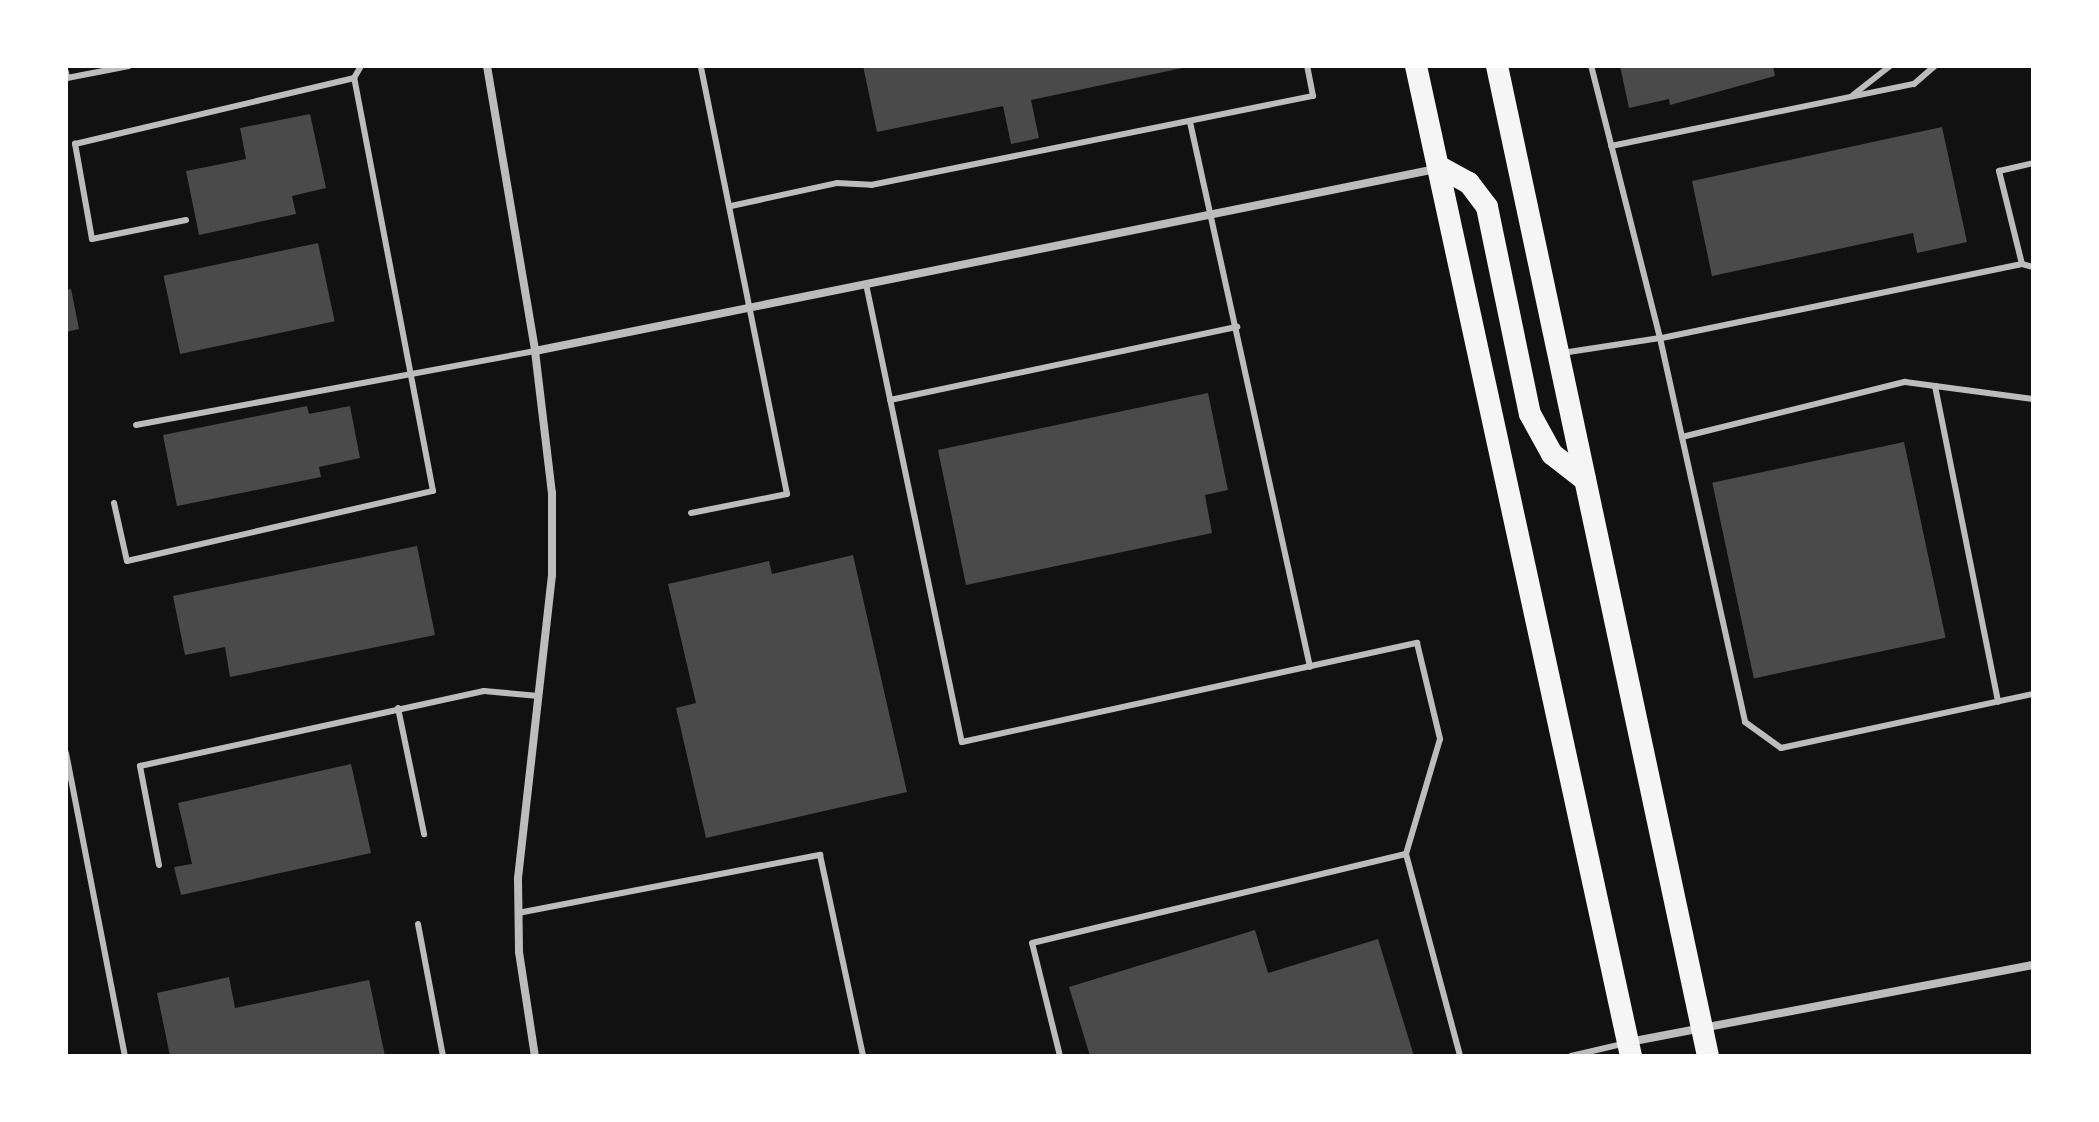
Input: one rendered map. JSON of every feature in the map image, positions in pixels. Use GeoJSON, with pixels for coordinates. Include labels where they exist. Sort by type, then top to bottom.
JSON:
{"type":"FeatureCollection","features":[{"type":"Feature","properties":{"kind":"highway"},"geometry":{"type":"LineString","coordinates":[[1416,66],[1630,1049]]}},
{"type":"Feature","properties":{"kind":"highway"},"geometry":{"type":"LineString","coordinates":[[1497,66],[1708,1056]]}},
{"type":"Feature","properties":{"kind":"highway"},"geometry":{"type":"LineString","coordinates":[[1438,168],[1469,183],[1487,207],[1530,414],[1552,454],[1585,480]]}},
{"type":"Feature","properties":{"kind":"street"},"geometry":{"type":"LineString","coordinates":[[490,67],[535,351],[552,507],[552,575],[518,913],[525,1005],[535,1056]]}},
{"type":"Feature","properties":{"kind":"street"},"geometry":{"type":"LineString","coordinates":[[535,351],[1438,168]]}},
{"type":"Feature","properties":{"kind":"street"},"geometry":{"type":"LineString","coordinates":[[1630,1049],[1702,1026],[2033,965]]}},
{"type":"Feature","properties":{"kind":"lane"},"geometry":{"type":"LineString","coordinates":[[66,72],[67,78],[129,66]]}},
{"type":"Feature","properties":{"kind":"lane"},"geometry":{"type":"LineString","coordinates":[[114,503],[127,561],[433,491],[413,371],[354,78],[361,66]]}},
{"type":"Feature","properties":{"kind":"lane"},"geometry":{"type":"LineString","coordinates":[[691,513],[787,494],[746,308],[730,224],[731,206],[701,66]]}},
{"type":"Feature","properties":{"kind":"lane"},"geometry":{"type":"LineString","coordinates":[[731,206],[837,183],[871,185],[1313,96],[1307,66]]}},
{"type":"Feature","properties":{"kind":"lane"},"geometry":{"type":"LineString","coordinates":[[1591,66],[1660,338],[1745,722],[1781,748],[2033,694]]}},
{"type":"Feature","properties":{"kind":"lane"},"geometry":{"type":"LineString","coordinates":[[1850,97],[1890,66]]}},
{"type":"Feature","properties":{"kind":"lane"},"geometry":{"type":"LineString","coordinates":[[1611,146],[1914,84],[1935,66]]}},
{"type":"Feature","properties":{"kind":"lane"},"geometry":{"type":"LineString","coordinates":[[186,220],[92,239],[75,144],[354,78]]}},
{"type":"Feature","properties":{"kind":"lane"},"geometry":{"type":"LineString","coordinates":[[1190,122],[1310,667]]}},
{"type":"Feature","properties":{"kind":"lane"},"geometry":{"type":"LineString","coordinates":[[2022,264],[1999,171],[2033,163]]}},
{"type":"Feature","properties":{"kind":"lane"},"geometry":{"type":"LineString","coordinates":[[1558,354],[1660,338],[2022,264],[2033,267]]}},
{"type":"Feature","properties":{"kind":"lane"},"geometry":{"type":"LineString","coordinates":[[866,284],[962,742],[1417,643],[1440,739],[1406,854],[1460,1056]]}},
{"type":"Feature","properties":{"kind":"lane"},"geometry":{"type":"LineString","coordinates":[[890,400],[1237,327]]}},
{"type":"Feature","properties":{"kind":"lane"},"geometry":{"type":"LineString","coordinates":[[136,425],[413,371],[535,351]]}},
{"type":"Feature","properties":{"kind":"lane"},"geometry":{"type":"LineString","coordinates":[[1682,437],[1905,382],[2033,399]]}},
{"type":"Feature","properties":{"kind":"lane"},"geometry":{"type":"LineString","coordinates":[[1935,386],[1998,702]]}},
{"type":"Feature","properties":{"kind":"lane"},"geometry":{"type":"LineString","coordinates":[[159,865],[140,766],[484,691],[539,696]]}},
{"type":"Feature","properties":{"kind":"lane"},"geometry":{"type":"LineString","coordinates":[[398,708],[424,834]]}},
{"type":"Feature","properties":{"kind":"lane"},"geometry":{"type":"LineString","coordinates":[[66,753],[125,1056]]}},
{"type":"Feature","properties":{"kind":"lane"},"geometry":{"type":"LineString","coordinates":[[1060,1056],[1032,943],[1406,854]]}},
{"type":"Feature","properties":{"kind":"lane"},"geometry":{"type":"LineString","coordinates":[[518,913],[820,855],[863,1056]]}},
{"type":"Feature","properties":{"kind":"lane"},"geometry":{"type":"LineString","coordinates":[[418,924],[443,1056]]}},
{"type":"Feature","properties":{"kind":"lane"},"geometry":{"type":"LineString","coordinates":[[1571,1056],[1630,1049]]}},
{"type":"Feature","properties":{"kind":"building"},"geometry":{"type":"Polygon","coordinates":[[[863,66],[1187,67],[1031,100],[1039,138],[1011,144],[1003,106],[877,132],[863,66]]]}},
{"type":"Feature","properties":{"kind":"building"},"geometry":{"type":"Polygon","coordinates":[[[1620,66],[1773,66],[1775,76],[1670,105],[1669,99],[1629,108],[1620,66]]]}},
{"type":"Feature","properties":{"kind":"building"},"geometry":{"type":"Polygon","coordinates":[[[310,114],[326,188],[292,196],[296,214],[199,235],[186,171],[246,159],[240,128],[310,114]]]}},
{"type":"Feature","properties":{"kind":"building"},"geometry":{"type":"Polygon","coordinates":[[[1942,127],[1967,242],[1917,253],[1913,233],[1712,276],[1692,181],[1942,127]]]}},
{"type":"Feature","properties":{"kind":"building"},"geometry":{"type":"Polygon","coordinates":[[[318,243],[335,321],[180,354],[163,276],[318,243]]]}},
{"type":"Feature","properties":{"kind":"building"},"geometry":{"type":"Polygon","coordinates":[[[71,289],[79,329],[66,332],[66,290],[71,289]]]}},
{"type":"Feature","properties":{"kind":"building"},"geometry":{"type":"Polygon","coordinates":[[[1208,393],[1228,490],[1205,495],[1212,533],[966,585],[938,450],[1208,393]]]}},
{"type":"Feature","properties":{"kind":"building"},"geometry":{"type":"Polygon","coordinates":[[[307,406],[309,414],[350,406],[360,458],[319,467],[321,477],[177,506],[163,435],[307,406]]]}},
{"type":"Feature","properties":{"kind":"building"},"geometry":{"type":"Polygon","coordinates":[[[1904,442],[1946,638],[1754,678],[1712,483],[1904,442]]]}},
{"type":"Feature","properties":{"kind":"building"},"geometry":{"type":"Polygon","coordinates":[[[417,546],[435,635],[230,677],[225,647],[185,655],[173,596],[417,546]]]}},
{"type":"Feature","properties":{"kind":"building"},"geometry":{"type":"Polygon","coordinates":[[[853,555],[907,792],[706,838],[676,708],[696,703],[668,584],[769,561],[772,574],[853,555]]]}},
{"type":"Feature","properties":{"kind":"building"},"geometry":{"type":"Polygon","coordinates":[[[351,764],[371,853],[181,895],[174,867],[192,864],[178,803],[351,764]]]}},
{"type":"Feature","properties":{"kind":"building"},"geometry":{"type":"Polygon","coordinates":[[[1255,930],[1268,973],[1378,939],[1414,1056],[1090,1056],[1069,987],[1255,930]]]}},
{"type":"Feature","properties":{"kind":"building"},"geometry":{"type":"Polygon","coordinates":[[[229,977],[235,1008],[369,980],[385,1056],[170,1056],[157,993],[229,977]]]}}]}
